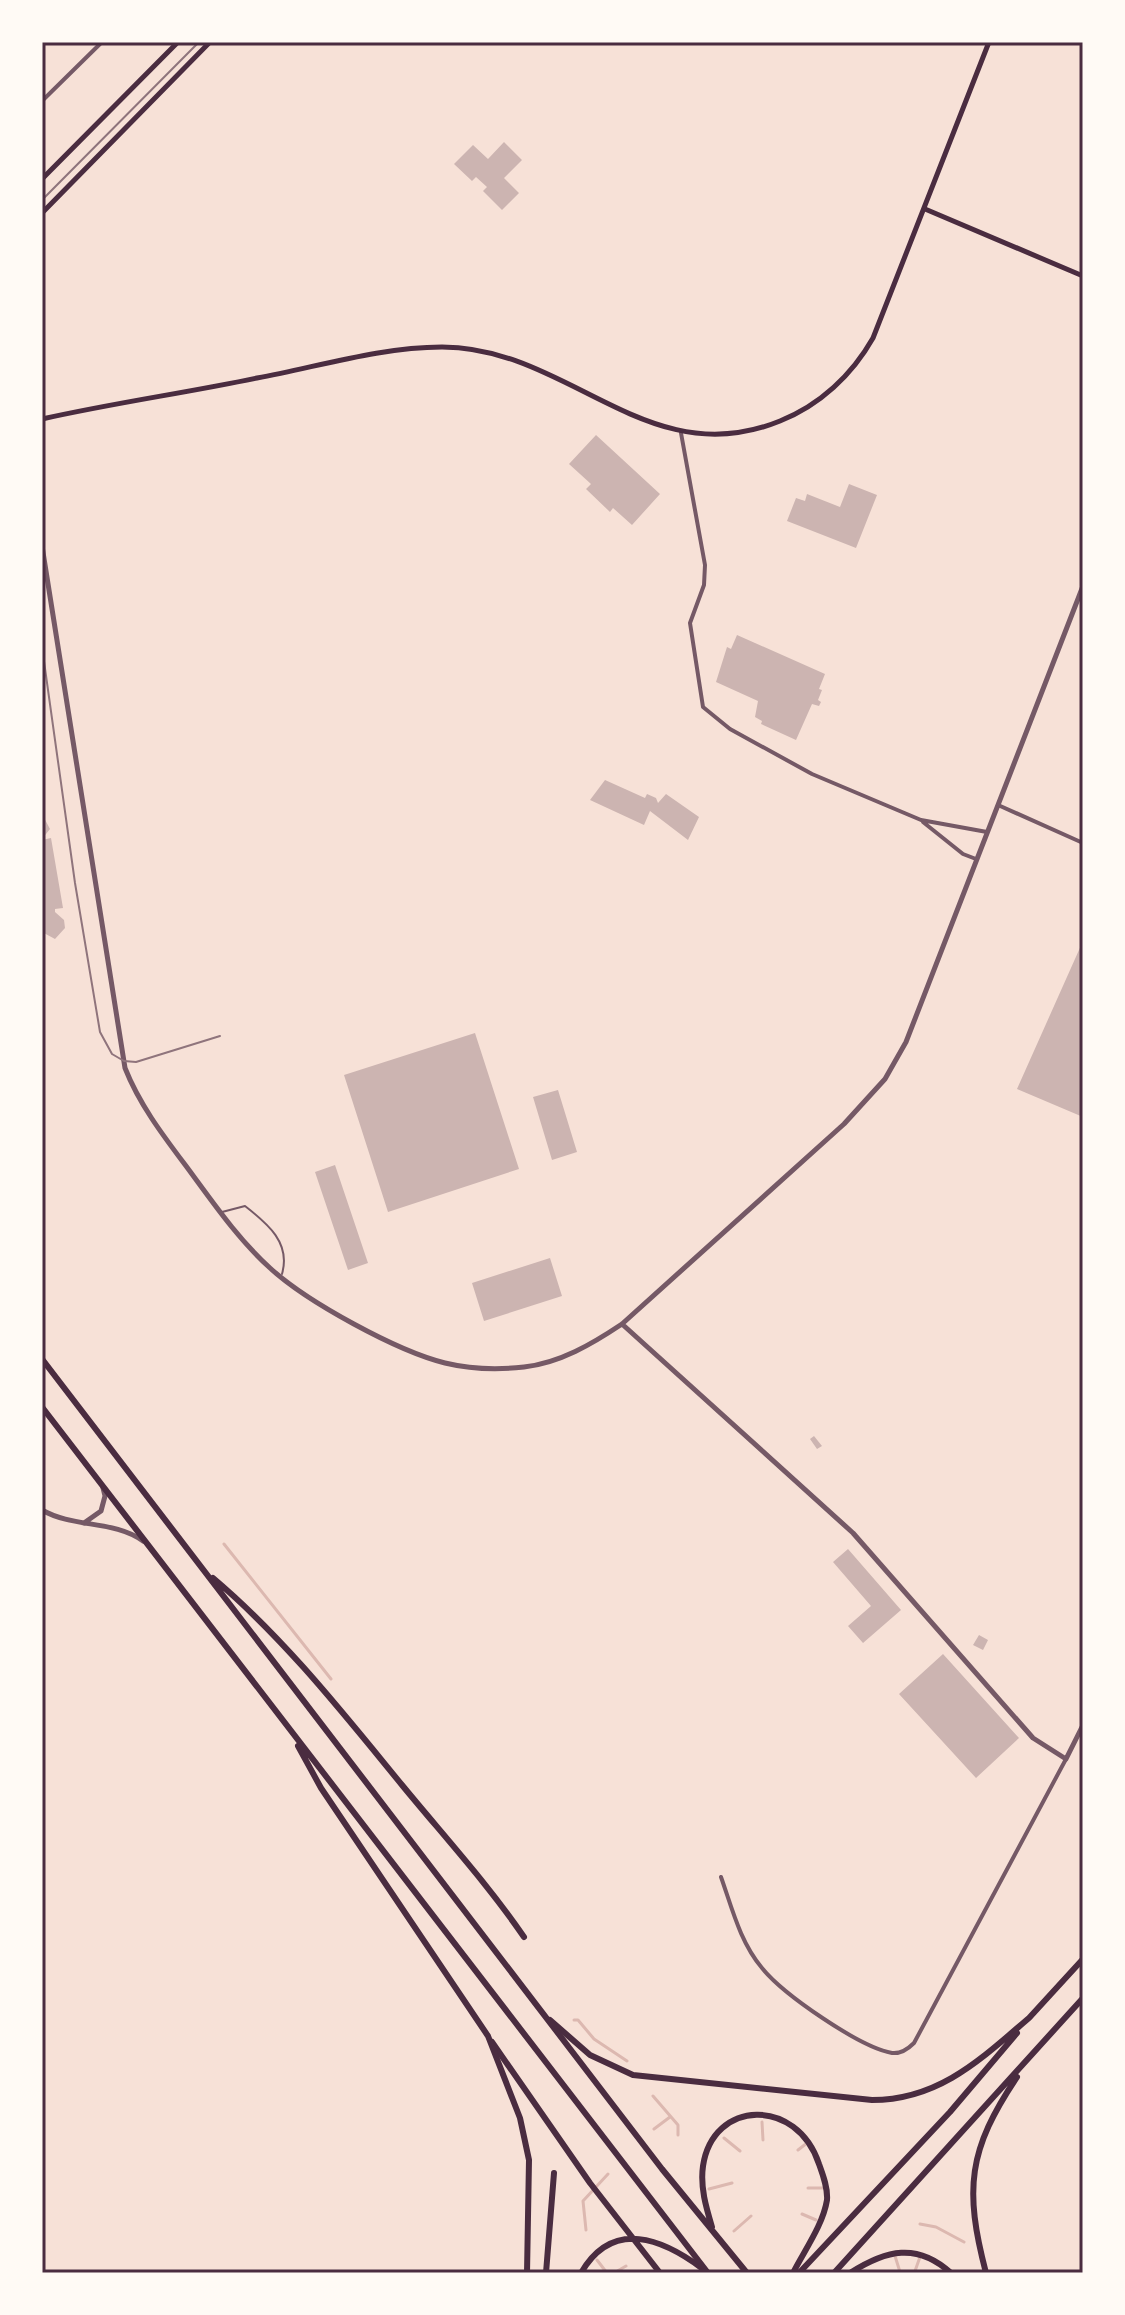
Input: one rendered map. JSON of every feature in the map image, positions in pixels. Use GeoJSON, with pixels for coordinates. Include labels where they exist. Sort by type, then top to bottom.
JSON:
{"type":"FeatureCollection","features":[{"type":"Feature","properties":{"kind":"main road"},"geometry":{"type":"LineString","coordinates":[[42,179],[178,42]]}},
{"type":"Feature","properties":{"kind":"main road"},"geometry":{"type":"LineString","coordinates":[[42,213],[210,42]]}},
{"type":"Feature","properties":{"kind":"main road"},"geometry":{"type":"LineString","coordinates":[[42,417],[387,353],[469,347],[513,358],[634,415],[681,433],[719,436],[758,429],[794,416],[839,383],[877,330],[989,42]]}},
{"type":"Feature","properties":{"kind":"main road"},"geometry":{"type":"LineString","coordinates":[[925,209],[1083,276]]}},
{"type":"Feature","properties":{"kind":"main road"},"geometry":{"type":"LineString","coordinates":[[42,1359],[747,2273]]}},
{"type":"Feature","properties":{"kind":"main road"},"geometry":{"type":"LineString","coordinates":[[42,1407],[707,2272]]}},
{"type":"Feature","properties":{"kind":"main road"},"geometry":{"type":"LineString","coordinates":[[204,1570],[251,1610],[347,1718],[486,1885],[524,1937]]}},
{"type":"Feature","properties":{"kind":"main road"},"geometry":{"type":"LineString","coordinates":[[289,1729],[321,1788],[488,2036],[568,2153],[660,2273]]}},
{"type":"Feature","properties":{"kind":"main road"},"geometry":{"type":"LineString","coordinates":[[796,2273],[950,2112],[1083,1959]]}},
{"type":"Feature","properties":{"kind":"main road"},"geometry":{"type":"LineString","coordinates":[[834,2273],[1083,1998]]}},
{"type":"Feature","properties":{"kind":"main road"},"geometry":{"type":"LineString","coordinates":[[548,2018],[590,2055],[633,2075],[872,2100],[906,2098],[942,2086],[978,2062],[1029,2018]]}},
{"type":"Feature","properties":{"kind":"main road"},"geometry":{"type":"LineString","coordinates":[[488,2036],[520,2118],[531,2173],[527,2273]]}},
{"type":"Feature","properties":{"kind":"main road"},"geometry":{"type":"LineString","coordinates":[[986,2273],[971,2209],[974,2168],[993,2117],[1029,2059]]}},
{"type":"Feature","properties":{"kind":"main road"},"geometry":{"type":"LineString","coordinates":[[713,2231],[702,2188],[703,2164],[711,2145],[724,2130],[746,2116],[765,2115],[788,2120],[805,2135],[813,2148],[827,2192],[823,2213],[796,2273]]}},
{"type":"Feature","properties":{"kind":"main road"},"geometry":{"type":"LineString","coordinates":[[546,2273],[554,2173]]}},
{"type":"Feature","properties":{"kind":"main road"},"geometry":{"type":"LineString","coordinates":[[581,2273],[598,2252],[615,2242],[635,2237],[671,2247],[707,2272]]}},
{"type":"Feature","properties":{"kind":"main road"},"geometry":{"type":"LineString","coordinates":[[850,2273],[879,2256],[903,2250],[927,2256],[951,2273]]}},
{"type":"Feature","properties":{"kind":"street"},"geometry":{"type":"LineString","coordinates":[[42,101],[102,42]]}},
{"type":"Feature","properties":{"kind":"street"},"geometry":{"type":"LineString","coordinates":[[681,433],[705,565],[704,585],[690,623],[703,707],[730,729],[787,759],[921,820],[987,832]]}},
{"type":"Feature","properties":{"kind":"street"},"geometry":{"type":"LineString","coordinates":[[42,546],[125,1068],[148,1115],[221,1212],[281,1278],[368,1329],[424,1356],[457,1366],[510,1368],[550,1362],[586,1347],[622,1324],[844,1124],[880,1085],[906,1042],[1083,586]]}},
{"type":"Feature","properties":{"kind":"street"},"geometry":{"type":"LineString","coordinates":[[998,805],[1083,843]]}},
{"type":"Feature","properties":{"kind":"street"},"geometry":{"type":"LineString","coordinates":[[921,820],[963,854],[976,859]]}},
{"type":"Feature","properties":{"kind":"street"},"geometry":{"type":"LineString","coordinates":[[622,1324],[853,1533],[1033,1738],[1066,1759]]}},
{"type":"Feature","properties":{"kind":"street"},"geometry":{"type":"LineString","coordinates":[[82,1523],[96,1517],[101,1511],[105,1496],[100,1483]]}},
{"type":"Feature","properties":{"kind":"street"},"geometry":{"type":"LineString","coordinates":[[43,1511],[82,1523],[125,1531],[148,1544]]}},
{"type":"Feature","properties":{"kind":"street"},"geometry":{"type":"LineString","coordinates":[[721,1877],[745,1944],[762,1969],[798,2003],[875,2047],[891,2053],[903,2051],[914,2043],[1083,1725]]}},
{"type":"Feature","properties":{"kind":"lane"},"geometry":{"type":"LineString","coordinates":[[221,1212],[245,1206],[284,1245],[286,1259],[281,1278]]}},
{"type":"Feature","properties":{"kind":"building"},"geometry":{"type":"Polygon","coordinates":[[[504,142],[522,160],[504,178],[519,193],[502,210],[483,191],[487,187],[476,177],[472,181],[454,164],[473,145],[488,159],[504,142]]]}},
{"type":"Feature","properties":{"kind":"building"},"geometry":{"type":"Polygon","coordinates":[[[596,435],[660,494],[632,525],[613,508],[610,512],[586,489],[591,484],[569,464],[596,435]]]}},
{"type":"Feature","properties":{"kind":"building"},"geometry":{"type":"Polygon","coordinates":[[[849,484],[877,495],[856,548],[787,521],[796,498],[805,501],[807,494],[840,507],[849,484]]]}},
{"type":"Feature","properties":{"kind":"building"},"geometry":{"type":"Polygon","coordinates":[[[737,635],[825,674],[819,689],[822,690],[818,700],[821,702],[819,706],[812,704],[796,740],[761,724],[762,721],[755,717],[758,701],[716,682],[727,647],[731,649],[737,635]]]}},
{"type":"Feature","properties":{"kind":"building"},"geometry":{"type":"Polygon","coordinates":[[[605,780],[645,798],[647,794],[656,798],[658,803],[666,794],[699,817],[688,840],[650,811],[644,825],[590,800],[605,780]]]}},
{"type":"Feature","properties":{"kind":"building"},"geometry":{"type":"Polygon","coordinates":[[[42,814],[50,829],[42,839],[42,814]]]}},
{"type":"Feature","properties":{"kind":"building"},"geometry":{"type":"Polygon","coordinates":[[[51,838],[63,908],[55,909],[55,912],[64,920],[65,928],[55,939],[42,932],[45,914],[42,915],[42,840],[51,838]]]}},
{"type":"Feature","properties":{"kind":"building"},"geometry":{"type":"Polygon","coordinates":[[[1083,941],[1083,1117],[1017,1089],[1083,941]]]}},
{"type":"Feature","properties":{"kind":"building"},"geometry":{"type":"Polygon","coordinates":[[[475,1033],[519,1169],[388,1212],[344,1075],[475,1033]]]}},
{"type":"Feature","properties":{"kind":"building"},"geometry":{"type":"Polygon","coordinates":[[[558,1090],[577,1152],[552,1160],[533,1097],[558,1090]]]}},
{"type":"Feature","properties":{"kind":"building"},"geometry":{"type":"Polygon","coordinates":[[[335,1165],[368,1263],[348,1270],[315,1172],[335,1165]]]}},
{"type":"Feature","properties":{"kind":"building"},"geometry":{"type":"Polygon","coordinates":[[[550,1258],[562,1296],[484,1321],[472,1283],[550,1258]]]}},
{"type":"Feature","properties":{"kind":"building"},"geometry":{"type":"Polygon","coordinates":[[[814,1436],[822,1446],[817,1449],[810,1439],[814,1436]]]}},
{"type":"Feature","properties":{"kind":"building"},"geometry":{"type":"Polygon","coordinates":[[[848,1549],[901,1610],[863,1643],[848,1626],[871,1606],[833,1562],[848,1549]]]}},
{"type":"Feature","properties":{"kind":"building"},"geometry":{"type":"Polygon","coordinates":[[[979,1635],[988,1640],[983,1650],[973,1645],[979,1635]]]}},
{"type":"Feature","properties":{"kind":"building"},"geometry":{"type":"Polygon","coordinates":[[[943,1654],[1019,1738],[976,1778],[899,1694],[943,1654]]]}},
{"type":"Feature","properties":{"kind":"waterway"},"geometry":{"type":"LineString","coordinates":[[224,1544],[331,1679]]}},
{"type":"Feature","properties":{"kind":"waterway"},"geometry":{"type":"LineString","coordinates":[[574,2020],[578,2020],[594,2039],[627,2061]]}},
{"type":"Feature","properties":{"kind":"waterway"},"geometry":{"type":"LineString","coordinates":[[653,2096],[678,2125],[678,2135]]}},
{"type":"Feature","properties":{"kind":"waterway"},"geometry":{"type":"LineString","coordinates":[[654,2129],[670,2117]]}},
{"type":"Feature","properties":{"kind":"waterway"},"geometry":{"type":"LineString","coordinates":[[762,2122],[763,2140]]}},
{"type":"Feature","properties":{"kind":"waterway"},"geometry":{"type":"LineString","coordinates":[[724,2138],[740,2151]]}},
{"type":"Feature","properties":{"kind":"waterway"},"geometry":{"type":"LineString","coordinates":[[798,2150],[807,2143]]}},
{"type":"Feature","properties":{"kind":"waterway"},"geometry":{"type":"LineString","coordinates":[[586,2230],[583,2201],[608,2174]]}},
{"type":"Feature","properties":{"kind":"waterway"},"geometry":{"type":"LineString","coordinates":[[709,2189],[732,2183]]}},
{"type":"Feature","properties":{"kind":"waterway"},"geometry":{"type":"LineString","coordinates":[[808,2188],[823,2188]]}},
{"type":"Feature","properties":{"kind":"waterway"},"geometry":{"type":"LineString","coordinates":[[802,2214],[816,2220]]}},
{"type":"Feature","properties":{"kind":"waterway"},"geometry":{"type":"LineString","coordinates":[[734,2231],[751,2216]]}},
{"type":"Feature","properties":{"kind":"waterway"},"geometry":{"type":"LineString","coordinates":[[920,2224],[936,2227],[964,2242]]}},
{"type":"Feature","properties":{"kind":"waterway"},"geometry":{"type":"LineString","coordinates":[[895,2256],[900,2272]]}},
{"type":"Feature","properties":{"kind":"waterway"},"geometry":{"type":"LineString","coordinates":[[915,2271],[920,2257]]}},
{"type":"Feature","properties":{"kind":"waterway"},"geometry":{"type":"LineString","coordinates":[[597,2260],[607,2273]]}},
{"type":"Feature","properties":{"kind":"waterway"},"geometry":{"type":"LineString","coordinates":[[614,2273],[626,2266]]}},
{"type":"Feature","properties":{"kind":"tram line"},"geometry":{"type":"LineString","coordinates":[[42,200],[199,42]]}},
{"type":"Feature","properties":{"kind":"tram line"},"geometry":{"type":"LineString","coordinates":[[42,647],[75,883],[100,1032],[112,1054],[124,1061],[136,1062],[220,1036]]}}]}
